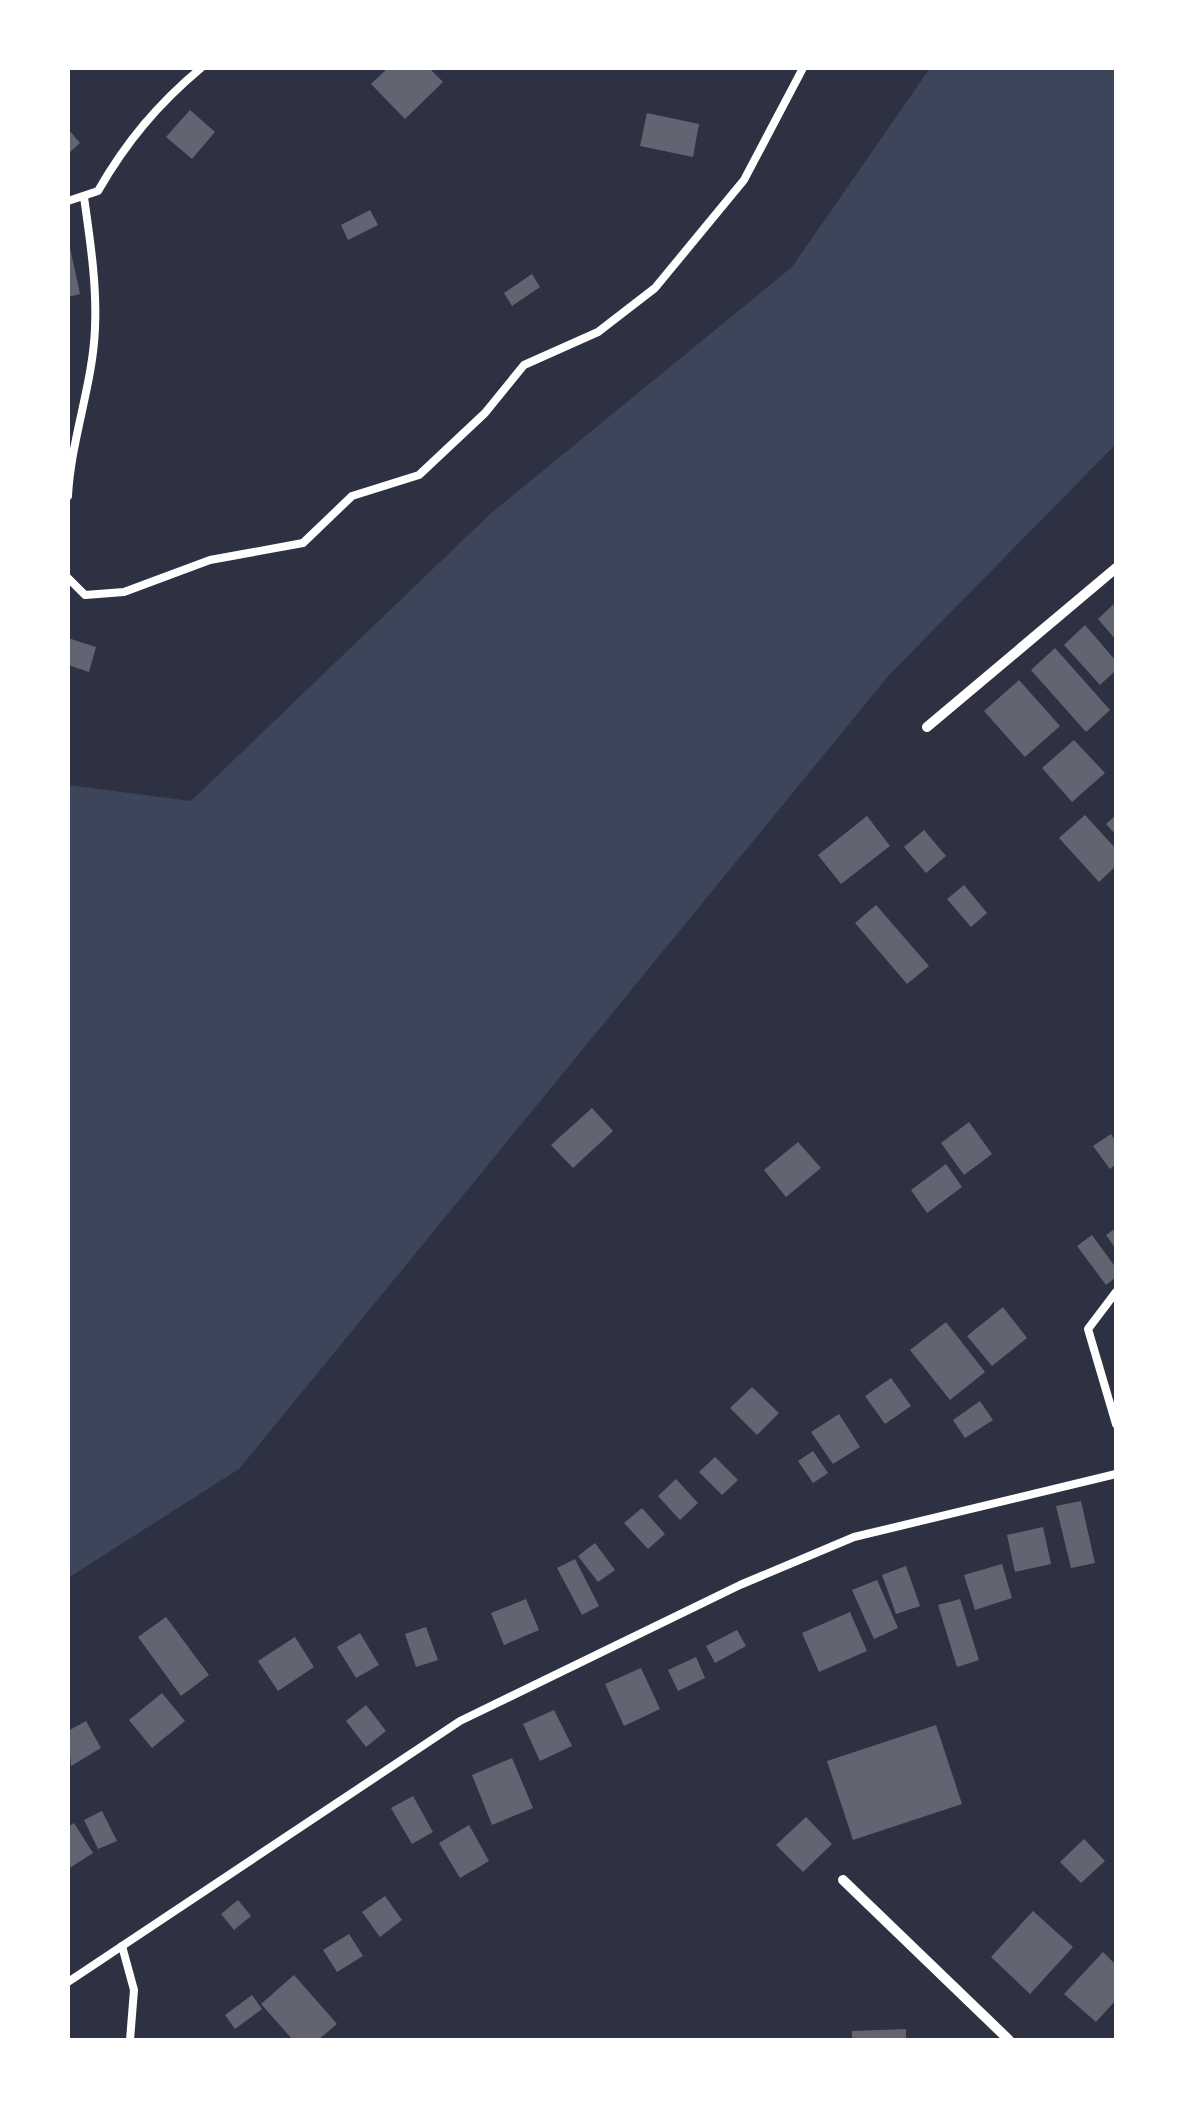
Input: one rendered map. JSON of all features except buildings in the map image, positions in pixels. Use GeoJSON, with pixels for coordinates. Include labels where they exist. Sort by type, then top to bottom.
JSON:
{"type":"FeatureCollection","features":[{"type":"Feature","properties":{"kind":"street"},"geometry":{"type":"LineString","coordinates":[[927,727],[1116,568]]}},
{"type":"Feature","properties":{"kind":"street"},"geometry":{"type":"LineString","coordinates":[[843,1880],[1009,2040]]}},
{"type":"Feature","properties":{"kind":"lane"},"geometry":{"type":"LineString","coordinates":[[68,201],[98,191],[120,152],[161,102],[202,68]]}},
{"type":"Feature","properties":{"kind":"lane"},"geometry":{"type":"LineString","coordinates":[[68,578],[85,595],[124,592],[210,560],[303,543],[352,496],[419,475],[485,413],[524,364],[598,332],[655,288],[744,180],[803,68]]}},
{"type":"Feature","properties":{"kind":"lane"},"geometry":{"type":"LineString","coordinates":[[68,496],[70,460],[96,330],[93,257],[84,196]]}},
{"type":"Feature","properties":{"kind":"lane"},"geometry":{"type":"LineString","coordinates":[[1116,1292],[1088,1329],[1116,1424]]}},
{"type":"Feature","properties":{"kind":"lane"},"geometry":{"type":"LineString","coordinates":[[68,1982],[460,1720],[740,1585],[854,1537],[1116,1474]]}},
{"type":"Feature","properties":{"kind":"lane"},"geometry":{"type":"LineString","coordinates":[[122,1946],[134,1990],[130,2040]]}},
{"type":"Feature","properties":{"kind":"shaded area"},"geometry":{"type":"Polygon","coordinates":[[[930,68],[1116,68],[1116,444],[890,674],[239,1469],[68,1578],[68,785],[191,801],[490,514],[792,267],[930,68]]]}}]}
